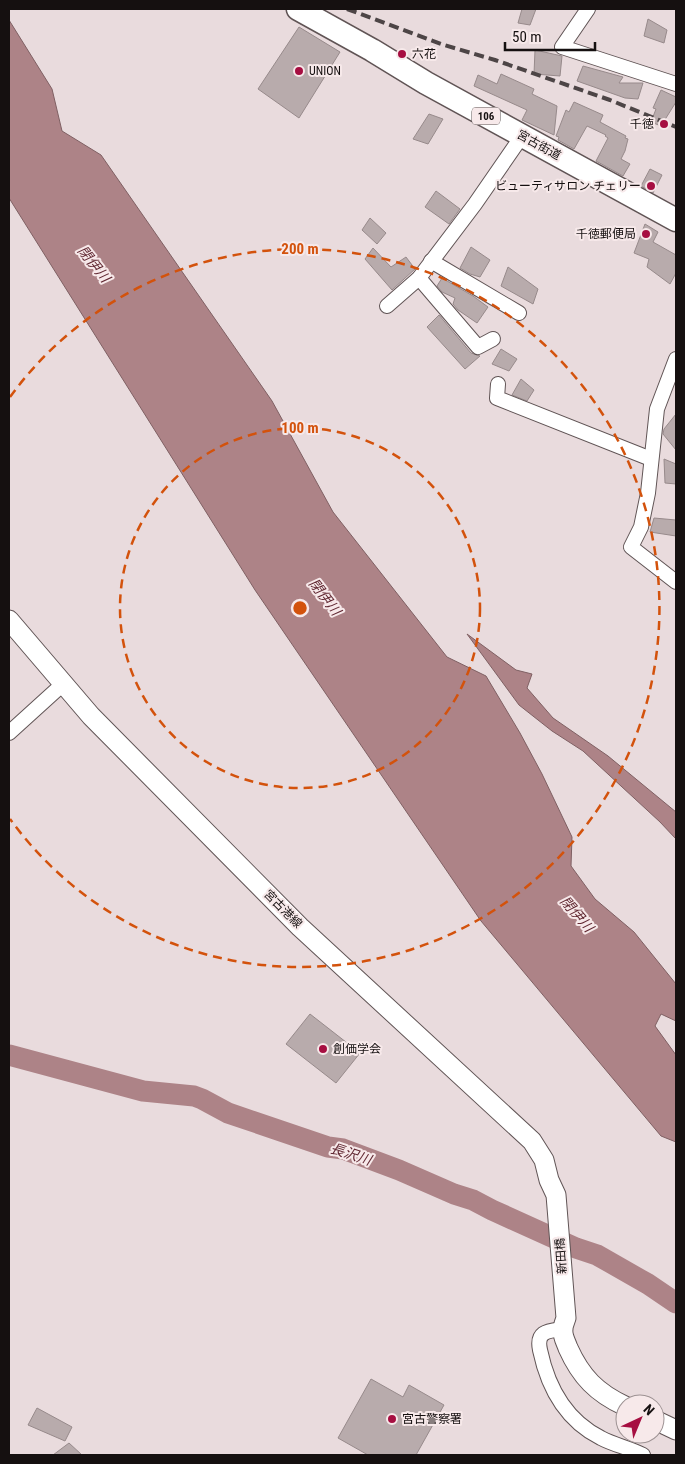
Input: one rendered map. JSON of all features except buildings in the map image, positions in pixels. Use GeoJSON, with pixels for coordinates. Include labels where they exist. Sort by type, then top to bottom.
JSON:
{"type":"FeatureCollection","features":[{"type":"Feature","properties":{"kind":"highway","name":"宮古街道"},"geometry":{"type":"LineString","coordinates":[[298,9],[372,50],[426,83],[676,220]]}},
{"type":"Feature","properties":{"kind":"main road","name":"宮古港線"},"geometry":{"type":"LineString","coordinates":[[9,620],[91,716],[300,927],[532,1141],[544,1160],[549,1180],[556,1195]]}},
{"type":"Feature","properties":{"kind":"main road","name":"新田橋"},"geometry":{"type":"LineString","coordinates":[[556,1195],[564,1324]]}},
{"type":"Feature","properties":{"kind":"main road"},"geometry":{"type":"LineString","coordinates":[[564,1324],[564,1338],[574,1362],[589,1383],[615,1402]]}},
{"type":"Feature","properties":{"kind":"street"},"geometry":{"type":"LineString","coordinates":[[588,9],[562,47],[676,83]]}},
{"type":"Feature","properties":{"kind":"street"},"geometry":{"type":"LineString","coordinates":[[387,306],[418,278],[475,204],[522,136]]}},
{"type":"Feature","properties":{"kind":"street"},"geometry":{"type":"LineString","coordinates":[[431,261],[519,313]]}},
{"type":"Feature","properties":{"kind":"street"},"geometry":{"type":"LineString","coordinates":[[418,278],[478,347],[493,339]]}},
{"type":"Feature","properties":{"kind":"street"},"geometry":{"type":"LineString","coordinates":[[676,359],[673,379],[657,409],[648,494],[641,527],[631,547],[676,582]]}},
{"type":"Feature","properties":{"kind":"street"},"geometry":{"type":"LineString","coordinates":[[498,384],[497,398],[651,459]]}},
{"type":"Feature","properties":{"kind":"street"},"geometry":{"type":"LineString","coordinates":[[9,733],[63,684]]}},
{"type":"Feature","properties":{"kind":"street"},"geometry":{"type":"LineString","coordinates":[[564,1324],[544,1332],[540,1337],[539,1345],[544,1370],[561,1404],[573,1418],[600,1438],[643,1455]]}},
{"type":"Feature","properties":{"kind":"water","name":"閉伊川"},"geometry":{"type":"Polygon","coordinates":[[[9,20],[52,89],[62,131],[101,155],[272,401],[333,512],[447,657],[486,676],[542,774],[572,837],[571,866],[595,899],[634,932],[676,984],[676,1021],[661,1014],[655,1026],[676,1055],[676,1142],[661,1136],[481,921],[255,590],[9,198],[9,20]]]}},
{"type":"Feature","properties":{"kind":"water"},"geometry":{"type":"Polygon","coordinates":[[[467,634],[516,670],[532,674],[527,688],[553,718],[608,756],[676,812],[676,839],[583,751],[552,731],[519,705],[467,634]]]}},
{"type":"Feature","properties":{"kind":"waterway","name":"長沢川"},"geometry":{"type":"LineString","coordinates":[[9,1055],[143,1091],[194,1096],[228,1113],[328,1147],[343,1149],[473,1200],[576,1248],[597,1255],[648,1284],[676,1303]]}},
{"type":"Feature","properties":{"kind":"railway"},"geometry":{"type":"LineString","coordinates":[[347,9],[444,45],[495,60],[610,100],[676,127]]}},
{"type":"Feature","properties":{"kind":"place","name":"六花"},"geometry":{"type":"Point","coordinates":[402,54]}},
{"type":"Feature","properties":{"kind":"place","name":"UNION"},"geometry":{"type":"Point","coordinates":[299,71]}},
{"type":"Feature","properties":{"kind":"place","name":"千徳"},"geometry":{"type":"Point","coordinates":[664,124]}},
{"type":"Feature","properties":{"kind":"place","name":"ビューティサロン チェリー"},"geometry":{"type":"Point","coordinates":[651,186]}},
{"type":"Feature","properties":{"kind":"place","name":"千徳郵便局"},"geometry":{"type":"Point","coordinates":[646,234]}},
{"type":"Feature","properties":{"kind":"place","name":"創価学会"},"geometry":{"type":"Point","coordinates":[323,1049]}},
{"type":"Feature","properties":{"kind":"place","name":"宮古警察署"},"geometry":{"type":"Point","coordinates":[392,1419]}}]}
